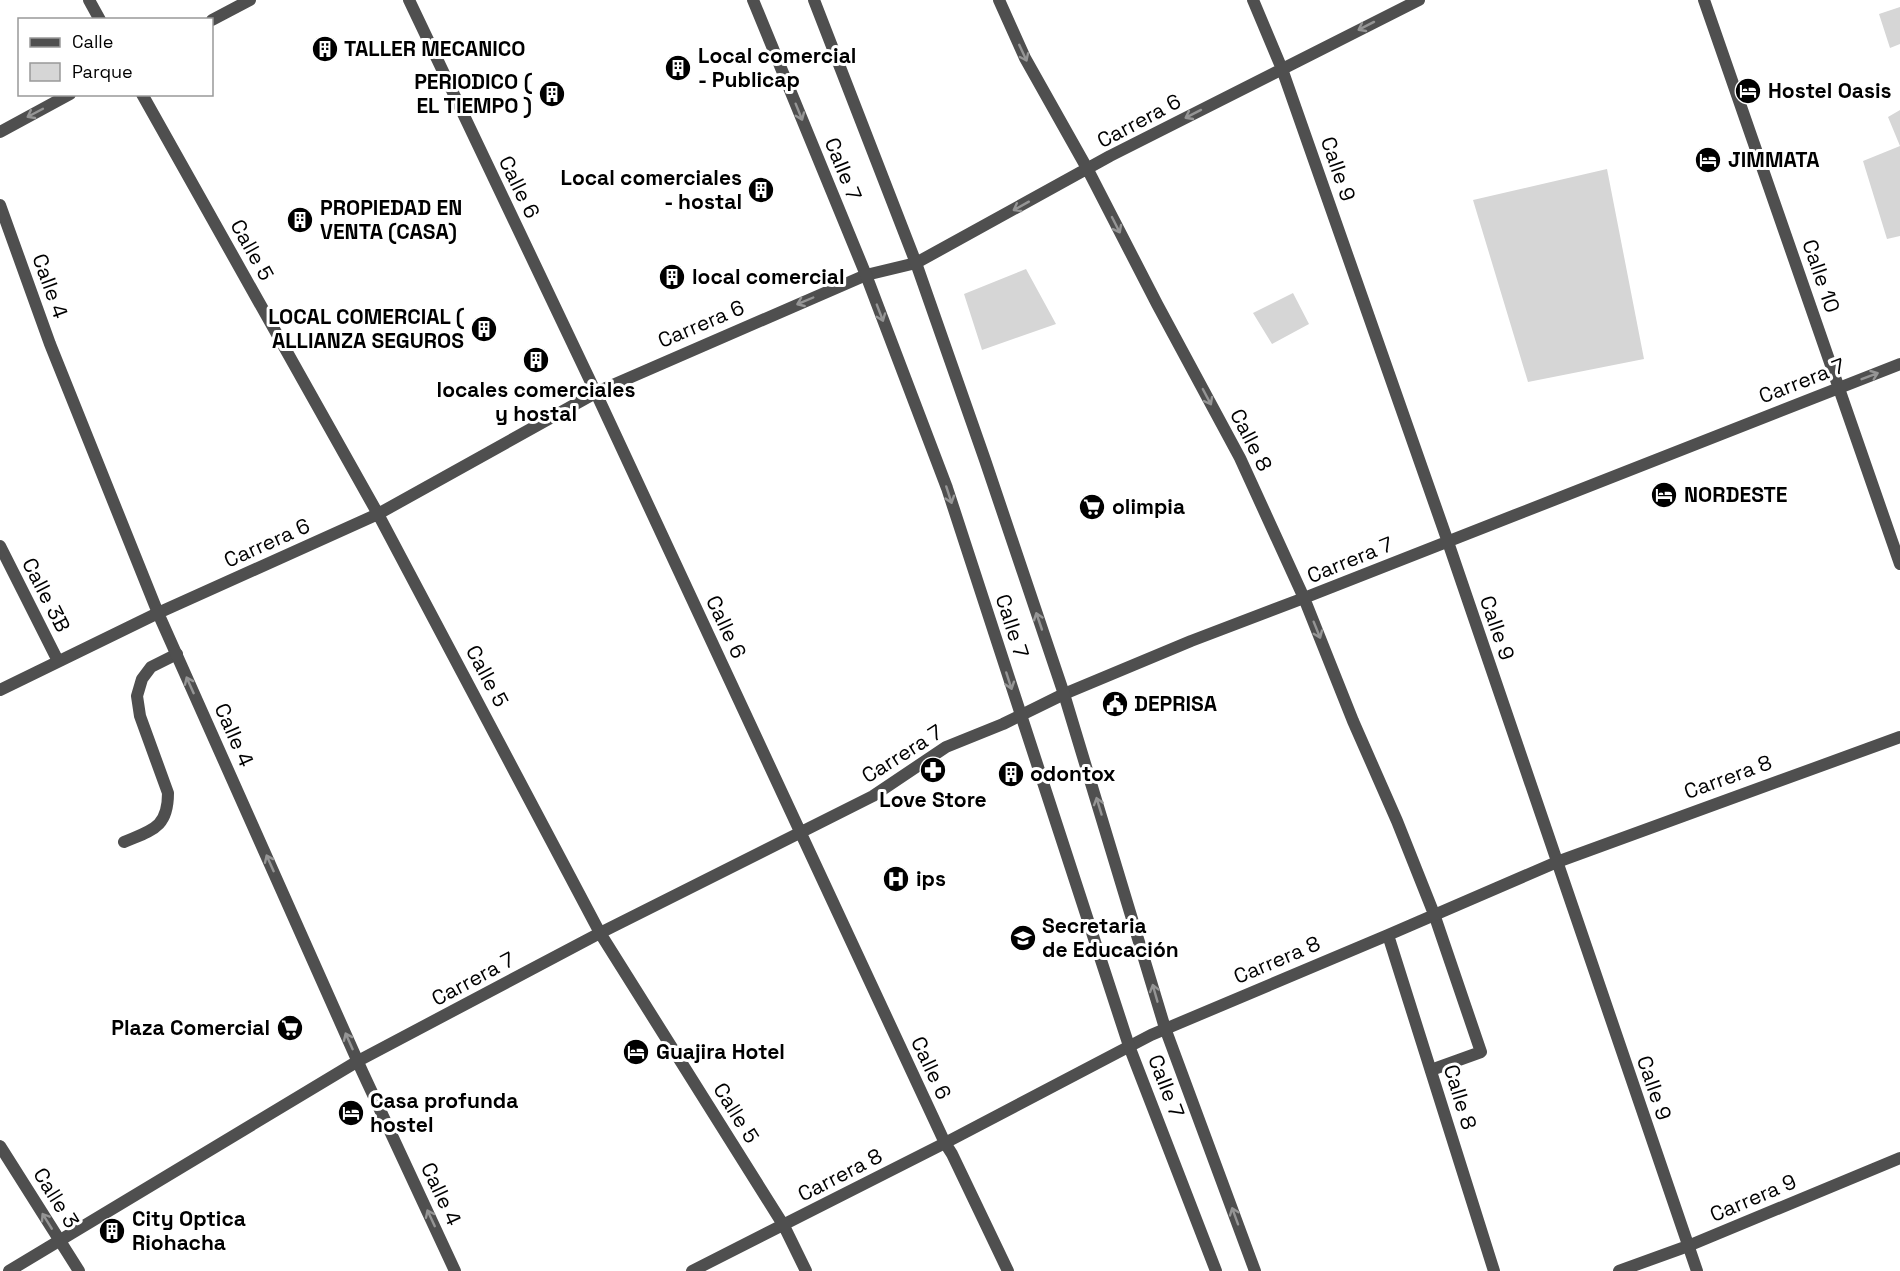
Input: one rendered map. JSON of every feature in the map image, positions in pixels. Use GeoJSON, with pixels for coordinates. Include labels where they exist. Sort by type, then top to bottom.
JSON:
{"type":"FeatureCollection","features":[{"type":"Feature","properties":{"kind":"street"},"geometry":{"type":"LineString","coordinates":[[89,0],[99,18]]}},
{"type":"Feature","properties":{"kind":"street"},"geometry":{"type":"LineString","coordinates":[[213,19],[250,0]]}},
{"type":"Feature","properties":{"kind":"street","name":"Calle 6"},"geometry":{"type":"LineString","coordinates":[[409,0],[596,393],[945,1143],[1008,1271]]}},
{"type":"Feature","properties":{"kind":"street","name":"Calle 7"},"geometry":{"type":"LineString","coordinates":[[753,0],[866,275],[947,488],[1129,1046],[1216,1271]]}},
{"type":"Feature","properties":{"kind":"street","name":"Calle 7"},"geometry":{"type":"LineString","coordinates":[[813,0],[916,263],[986,460],[1064,694],[1165,1028],[1255,1271]]}},
{"type":"Feature","properties":{"kind":"street","name":"Calle 8"},"geometry":{"type":"LineString","coordinates":[[999,0],[1025,58],[1088,170],[1240,458],[1304,598],[1353,721],[1397,821],[1434,914],[1481,1052],[1431,1070]]}},
{"type":"Feature","properties":{"kind":"street","name":"Calle 9"},"geometry":{"type":"LineString","coordinates":[[1253,0],[1282,69],[1448,542],[1697,1271]]}},
{"type":"Feature","properties":{"kind":"street","name":"Carrera 6"},"geometry":{"type":"LineString","coordinates":[[0,690],[158,614],[378,514],[596,393],[675,356],[866,275],[916,263],[1088,170],[1419,0]]}},
{"type":"Feature","properties":{"kind":"street","name":"Calle 10"},"geometry":{"type":"LineString","coordinates":[[1704,0],[1900,564]]}},
{"type":"Feature","properties":{"kind":"street"},"geometry":{"type":"LineString","coordinates":[[0,132],[66,96]]}},
{"type":"Feature","properties":{"kind":"street","name":"Calle 5"},"geometry":{"type":"LineString","coordinates":[[143,96],[378,514],[600,933],[784,1226],[806,1271]]}},
{"type":"Feature","properties":{"kind":"street","name":"Calle 4"},"geometry":{"type":"LineString","coordinates":[[0,205],[50,344],[158,614],[358,1061],[455,1271]]}},
{"type":"Feature","properties":{"kind":"street","name":"Carrera 7"},"geometry":{"type":"LineString","coordinates":[[9,1271],[358,1061],[600,933],[873,796],[946,747],[1191,641],[1900,364]]}},
{"type":"Feature","properties":{"kind":"street","name":"Calle 3B"},"geometry":{"type":"LineString","coordinates":[[0,546],[58,661]]}},
{"type":"Feature","properties":{"kind":"street"},"geometry":{"type":"LineString","coordinates":[[124,842],[157,828],[168,806],[168,793],[140,716],[137,696],[142,679],[151,667],[177,654]]}},
{"type":"Feature","properties":{"kind":"street","name":"Carrera 8"},"geometry":{"type":"LineString","coordinates":[[692,1271],[784,1226],[1165,1028],[1557,862],[1900,736]]}},
{"type":"Feature","properties":{"kind":"street","name":"Calle 8"},"geometry":{"type":"LineString","coordinates":[[1388,935],[1494,1271]]}},
{"type":"Feature","properties":{"kind":"street","name":"Calle 3"},"geometry":{"type":"LineString","coordinates":[[0,1146],[79,1271]]}},
{"type":"Feature","properties":{"kind":"street","name":"Carrera 9"},"geometry":{"type":"LineString","coordinates":[[1619,1271],[1688,1246],[1900,1158]]}},
{"type":"Feature","properties":{"kind":"green space"},"geometry":{"type":"Polygon","coordinates":[[[1900,7],[1900,44],[1890,48],[1879,14],[1900,7]]]}},
{"type":"Feature","properties":{"kind":"green space"},"geometry":{"type":"Polygon","coordinates":[[[1900,110],[1900,146],[1888,117],[1900,110]]]}},
{"type":"Feature","properties":{"kind":"green space"},"geometry":{"type":"Polygon","coordinates":[[[1900,146],[1900,236],[1887,239],[1863,161],[1900,146]]]}},
{"type":"Feature","properties":{"kind":"green space"},"geometry":{"type":"Polygon","coordinates":[[[1607,169],[1644,359],[1528,382],[1473,200],[1607,169]]]}},
{"type":"Feature","properties":{"kind":"green space"},"geometry":{"type":"Polygon","coordinates":[[[1026,269],[1056,324],[982,350],[964,294],[1026,269]]]}},
{"type":"Feature","properties":{"kind":"green space"},"geometry":{"type":"Polygon","coordinates":[[[1293,293],[1309,324],[1272,344],[1253,313],[1293,293]]]}},
{"type":"Feature","properties":{"kind":"place","name":"TALLER MECANICO"},"geometry":{"type":"Point","coordinates":[325,49]}},
{"type":"Feature","properties":{"kind":"place","name":"Local comercial - Publicap"},"geometry":{"type":"Point","coordinates":[678,68]}},
{"type":"Feature","properties":{"kind":"place","name":"Hostel Oasis"},"geometry":{"type":"Point","coordinates":[1748,91]}},
{"type":"Feature","properties":{"kind":"place","name":"PERIODICO ( EL TIEMPO )"},"geometry":{"type":"Point","coordinates":[552,94]}},
{"type":"Feature","properties":{"kind":"place","name":"JIMMATA"},"geometry":{"type":"Point","coordinates":[1708,160]}},
{"type":"Feature","properties":{"kind":"place","name":"Local comerciales - hostal"},"geometry":{"type":"Point","coordinates":[761,190]}},
{"type":"Feature","properties":{"kind":"place","name":"PROPIEDAD EN VENTA (CASA)"},"geometry":{"type":"Point","coordinates":[300,220]}},
{"type":"Feature","properties":{"kind":"place","name":"local comercial"},"geometry":{"type":"Point","coordinates":[672,277]}},
{"type":"Feature","properties":{"kind":"place","name":"LOCAL COMERCIAL ( ALLIANZA SEGUROS"},"geometry":{"type":"Point","coordinates":[484,329]}},
{"type":"Feature","properties":{"kind":"place","name":"locales comerciales y hostal"},"geometry":{"type":"Point","coordinates":[536,360]}},
{"type":"Feature","properties":{"kind":"place","name":"NORDESTE"},"geometry":{"type":"Point","coordinates":[1664,495]}},
{"type":"Feature","properties":{"kind":"place","name":"olimpia"},"geometry":{"type":"Point","coordinates":[1092,507]}},
{"type":"Feature","properties":{"kind":"place","name":"DEPRISA"},"geometry":{"type":"Point","coordinates":[1115,704]}},
{"type":"Feature","properties":{"kind":"place","name":"Love Store"},"geometry":{"type":"Point","coordinates":[933,770]}},
{"type":"Feature","properties":{"kind":"place","name":"odontox"},"geometry":{"type":"Point","coordinates":[1011,774]}},
{"type":"Feature","properties":{"kind":"place","name":"ips"},"geometry":{"type":"Point","coordinates":[896,879]}},
{"type":"Feature","properties":{"kind":"place","name":"Secretaria de Educación"},"geometry":{"type":"Point","coordinates":[1023,938]}},
{"type":"Feature","properties":{"kind":"place","name":"Plaza Comercial"},"geometry":{"type":"Point","coordinates":[290,1028]}},
{"type":"Feature","properties":{"kind":"place","name":"Guajira Hotel"},"geometry":{"type":"Point","coordinates":[636,1052]}},
{"type":"Feature","properties":{"kind":"place","name":"Casa profunda hostel"},"geometry":{"type":"Point","coordinates":[351,1113]}},
{"type":"Feature","properties":{"kind":"place","name":"City Optica Riohacha"},"geometry":{"type":"Point","coordinates":[112,1231]}}]}
